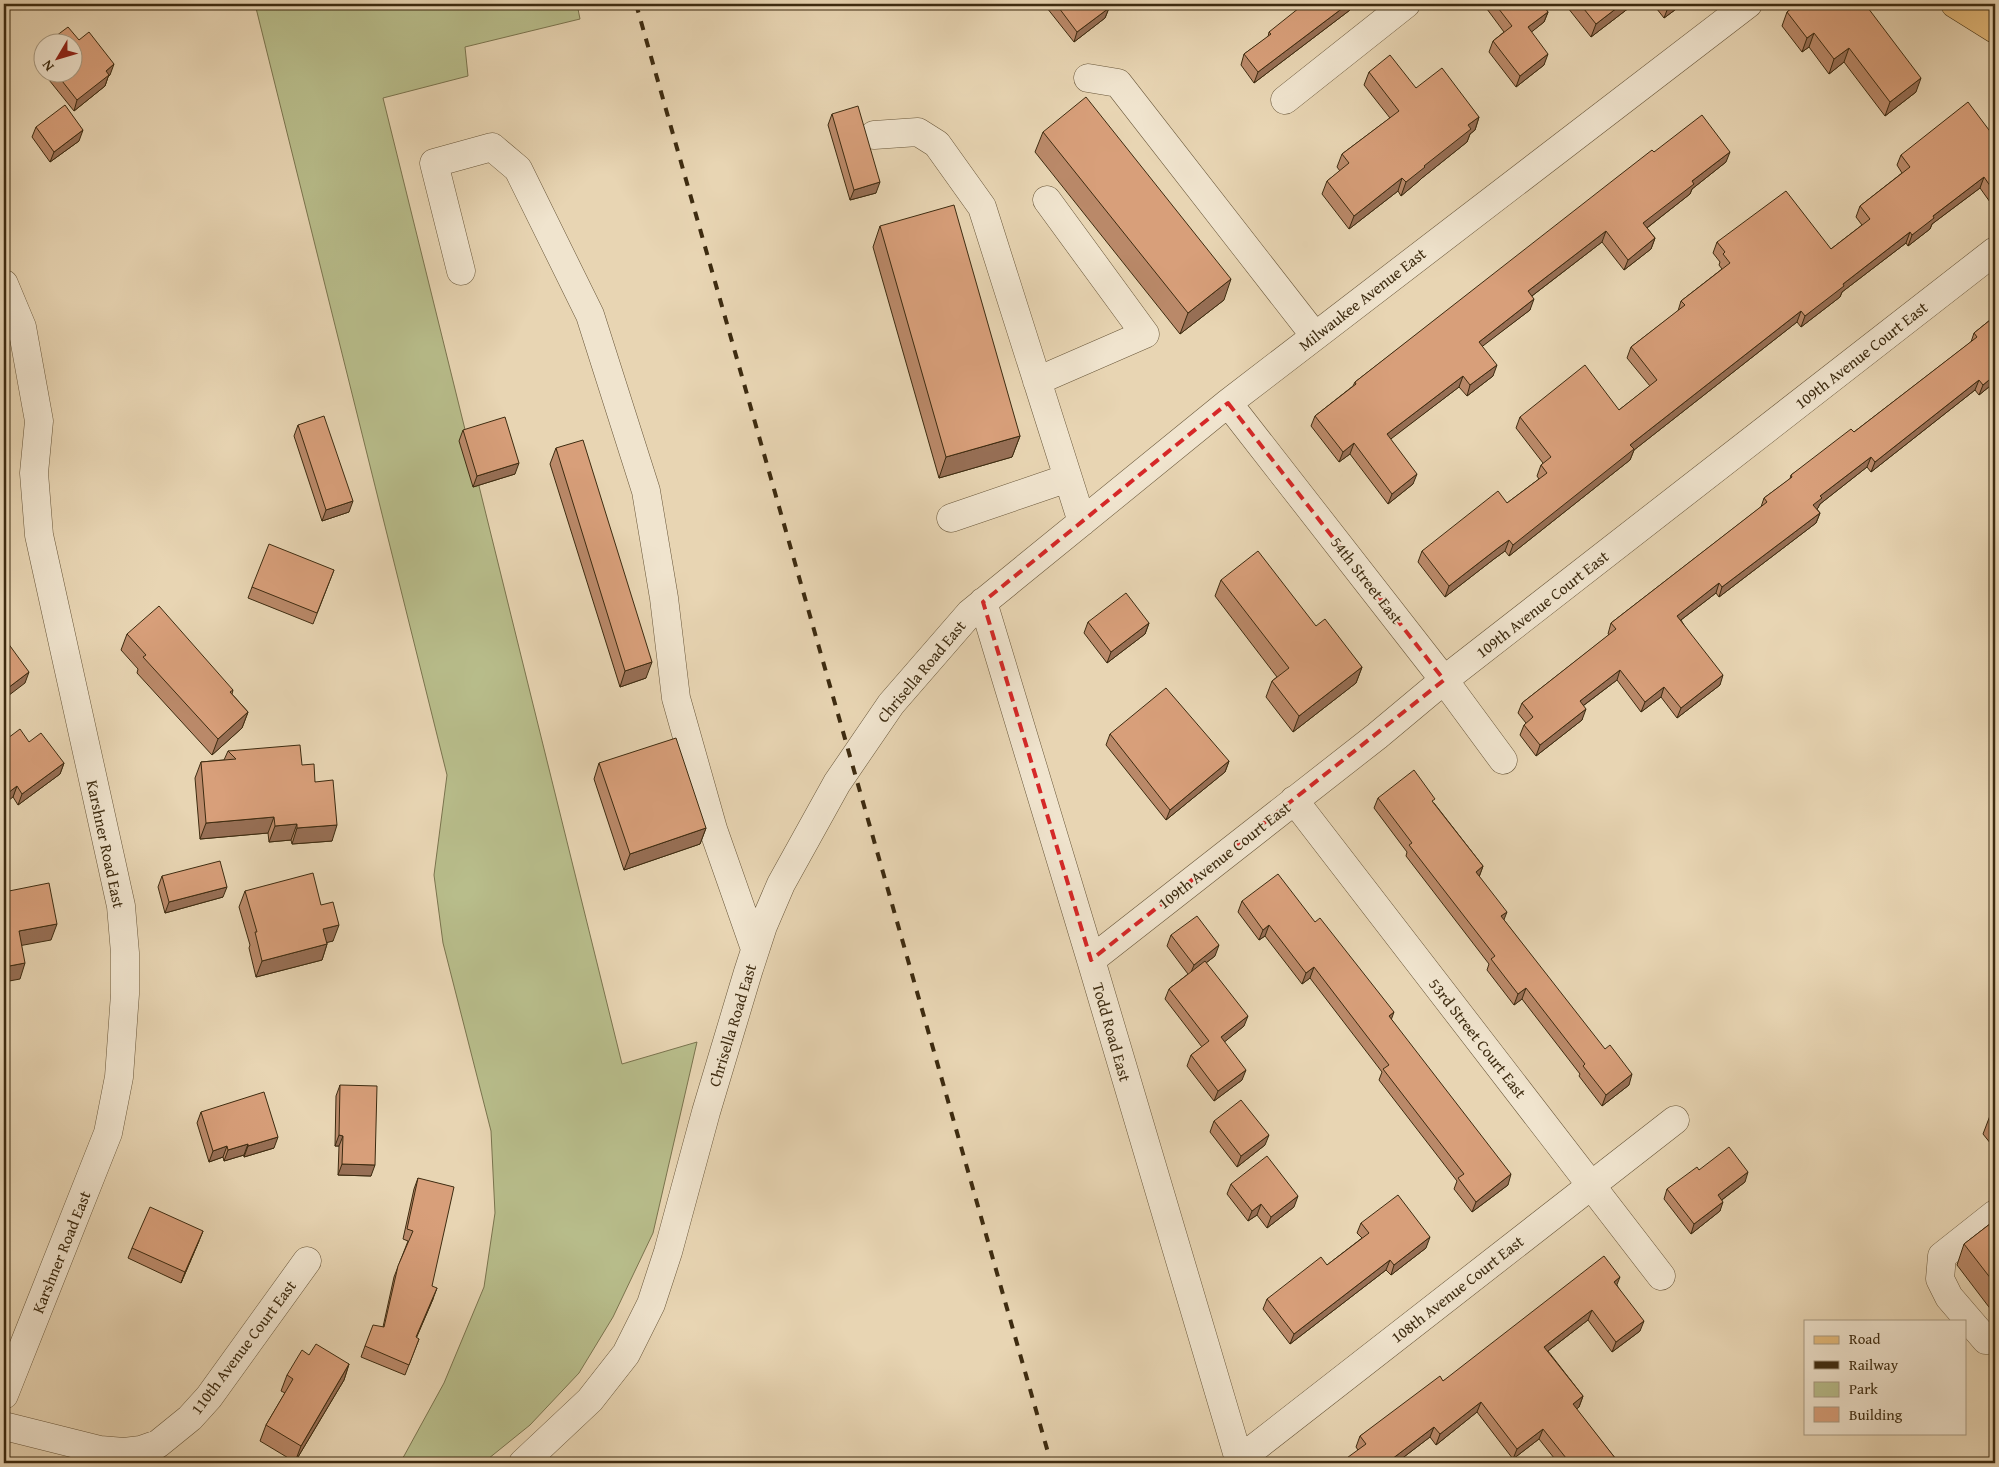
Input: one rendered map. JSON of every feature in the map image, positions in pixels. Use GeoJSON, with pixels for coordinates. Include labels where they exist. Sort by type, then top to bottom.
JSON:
{"type":"FeatureCollection","features":[{"type":"Feature","properties":{"kind":"street"},"geometry":{"type":"LineString","coordinates":[[1284,100],[1406,4]]}},
{"type":"Feature","properties":{"kind":"street","name":"Milwaukee Avenue East"},"geometry":{"type":"LineString","coordinates":[[983,602],[1228,403],[1748,4]]}},
{"type":"Feature","properties":{"kind":"street"},"geometry":{"type":"LineString","coordinates":[[1088,78],[1118,83],[1315,336]]}},
{"type":"Feature","properties":{"kind":"street"},"geometry":{"type":"LineString","coordinates":[[874,135],[918,132],[936,144],[982,206],[1082,522]]}},
{"type":"Feature","properties":{"kind":"street"},"geometry":{"type":"LineString","coordinates":[[461,271],[434,162],[492,147],[518,169],[590,315],[646,491],[664,598],[676,698],[713,829],[756,949]]}},
{"type":"Feature","properties":{"kind":"street"},"geometry":{"type":"LineString","coordinates":[[1037,381],[1146,334],[1047,200]]}},
{"type":"Feature","properties":{"kind":"street","name":"109th Avenue Court East"},"geometry":{"type":"LineString","coordinates":[[1091,960],[1377,736],[1444,680],[1995,251]]}},
{"type":"Feature","properties":{"kind":"street","name":"Karshner Road East"},"geometry":{"type":"LineString","coordinates":[[4,284],[22,327],[40,421],[34,473],[39,536],[121,906],[125,953],[125,994],[119,1077],[108,1133],[4,1395]]}},
{"type":"Feature","properties":{"kind":"street","name":"54th Street East"},"geometry":{"type":"LineString","coordinates":[[1228,403],[1444,680],[1503,760]]}},
{"type":"Feature","properties":{"kind":"street"},"geometry":{"type":"LineString","coordinates":[[951,518],[1068,478]]}},
{"type":"Feature","properties":{"kind":"street","name":"Chrisella Road East"},"geometry":{"type":"LineString","coordinates":[[523,1463],[590,1400],[626,1354],[651,1304],[668,1252],[706,1112],[756,949],[781,884],[837,783],[891,704],[945,640],[983,602]]}},
{"type":"Feature","properties":{"kind":"street","name":"Todd Road East"},"geometry":{"type":"LineString","coordinates":[[983,602],[1239,1461]]}},
{"type":"Feature","properties":{"kind":"street","name":"53rd Street Court East"},"geometry":{"type":"LineString","coordinates":[[1294,800],[1592,1184],[1661,1276]]}},
{"type":"Feature","properties":{"kind":"street","name":"108th Avenue Court East"},"geometry":{"type":"LineString","coordinates":[[1239,1461],[1675,1120]]}},
{"type":"Feature","properties":{"kind":"street"},"geometry":{"type":"LineString","coordinates":[[1995,1214],[1942,1256],[1940,1279],[1949,1297],[1986,1340],[1995,1339]]}},
{"type":"Feature","properties":{"kind":"street","name":"110th Avenue Court East"},"geometry":{"type":"LineString","coordinates":[[4,1426],[100,1450],[124,1452],[142,1450],[158,1444],[190,1418],[209,1397],[307,1260]]}},
{"type":"Feature","properties":{"kind":"highlighted area"},"geometry":{"type":"Polygon","coordinates":[[[1228,403],[1444,680],[1091,960],[983,602],[1228,403]]]}},
{"type":"Feature","properties":{"kind":"green space"},"geometry":{"type":"Polygon","coordinates":[[[255,4],[577,4],[580,19],[465,47],[468,76],[383,98],[622,1064],[697,1042],[653,1233],[613,1317],[579,1373],[530,1425],[483,1463],[398,1463],[404,1456],[444,1383],[484,1287],[495,1213],[491,1131],[443,943],[434,875],[447,775],[255,4]]]}},
{"type":"Feature","properties":{"kind":"building"},"geometry":{"type":"Polygon","coordinates":[[[1056,4],[1106,4],[1109,8],[1077,32],[1056,4]]]}},
{"type":"Feature","properties":{"kind":"building"},"geometry":{"type":"Polygon","coordinates":[[[1304,4],[1348,4],[1258,72],[1244,54],[1271,34],[1269,32],[1304,4]]]}},
{"type":"Feature","properties":{"kind":"building"},"geometry":{"type":"Polygon","coordinates":[[[1495,4],[1542,4],[1548,12],[1528,27],[1548,54],[1520,76],[1493,41],[1512,26],[1495,4]]]}},
{"type":"Feature","properties":{"kind":"building"},"geometry":{"type":"Polygon","coordinates":[[[1580,4],[1622,4],[1596,24],[1580,4]]]}},
{"type":"Feature","properties":{"kind":"building"},"geometry":{"type":"Polygon","coordinates":[[[1797,4],[1865,4],[1921,78],[1890,102],[1849,48],[1834,59],[1814,33],[1807,38],[1787,12],[1797,4]]]}},
{"type":"Feature","properties":{"kind":"building"},"geometry":{"type":"Polygon","coordinates":[[[68,27],[72,32],[61,32],[68,27]]]}},
{"type":"Feature","properties":{"kind":"building"},"geometry":{"type":"Polygon","coordinates":[[[89,32],[114,64],[106,71],[109,75],[77,100],[63,82],[82,82],[82,38],[89,32]]]}},
{"type":"Feature","properties":{"kind":"building"},"geometry":{"type":"Polygon","coordinates":[[[1390,55],[1416,88],[1442,68],[1479,117],[1468,125],[1471,129],[1425,167],[1406,182],[1402,178],[1354,216],[1327,181],[1349,163],[1342,154],[1399,111],[1369,72],[1390,55]]]}},
{"type":"Feature","properties":{"kind":"building"},"geometry":{"type":"Polygon","coordinates":[[[1086,97],[1231,279],[1188,313],[1043,132],[1086,97]]]}},
{"type":"Feature","properties":{"kind":"building"},"geometry":{"type":"Polygon","coordinates":[[[1968,102],[1995,138],[1995,193],[1984,177],[1933,216],[1934,218],[1912,235],[1910,232],[1843,284],[1844,286],[1805,316],[1801,311],[1630,445],[1634,449],[1513,545],[1509,540],[1449,586],[1422,551],[1498,491],[1507,503],[1547,473],[1541,465],[1551,457],[1520,417],[1585,365],[1619,410],[1657,380],[1631,347],[1685,305],[1681,301],[1730,263],[1723,254],[1725,252],[1717,242],[1786,191],[1831,249],[1870,219],[1860,206],[1910,167],[1901,155],[1968,102]]]}},
{"type":"Feature","properties":{"kind":"building"},"geometry":{"type":"Polygon","coordinates":[[[65,105],[83,130],[54,152],[36,127],[65,105]]]}},
{"type":"Feature","properties":{"kind":"building"},"geometry":{"type":"Polygon","coordinates":[[[858,106],[880,182],[854,190],[832,114],[858,106]]]}},
{"type":"Feature","properties":{"kind":"building"},"geometry":{"type":"Polygon","coordinates":[[[1702,115],[1730,152],[1692,181],[1694,184],[1643,223],[1655,238],[1628,260],[1606,231],[1528,291],[1534,299],[1479,342],[1497,365],[1470,385],[1463,376],[1387,434],[1417,474],[1392,494],[1354,443],[1343,452],[1315,416],[1356,384],[1355,382],[1652,150],[1654,152],[1702,115]]]}},
{"type":"Feature","properties":{"kind":"building"},"geometry":{"type":"Polygon","coordinates":[[[954,205],[1020,436],[946,457],[880,226],[954,205]]]}},
{"type":"Feature","properties":{"kind":"building"},"geometry":{"type":"Polygon","coordinates":[[[1995,316],[1995,375],[1983,385],[1979,380],[1875,462],[1871,457],[1820,496],[1822,498],[1813,505],[1820,513],[1722,587],[1719,583],[1677,616],[1723,675],[1681,708],[1664,687],[1645,702],[1620,670],[1580,701],[1586,709],[1540,745],[1524,725],[1533,717],[1522,703],[1616,629],[1611,623],[1767,502],[1764,498],[1792,477],[1791,475],[1851,429],[1854,432],[1977,337],[1974,333],[1995,316]]]}},
{"type":"Feature","properties":{"kind":"building"},"geometry":{"type":"Polygon","coordinates":[[[324,416],[353,501],[326,510],[298,425],[324,416]]]}},
{"type":"Feature","properties":{"kind":"building"},"geometry":{"type":"Polygon","coordinates":[[[505,417],[519,463],[477,476],[463,430],[505,417]]]}},
{"type":"Feature","properties":{"kind":"building"},"geometry":{"type":"Polygon","coordinates":[[[583,440],[652,662],[625,671],[556,448],[583,440]]]}},
{"type":"Feature","properties":{"kind":"building"},"geometry":{"type":"Polygon","coordinates":[[[269,544],[334,570],[317,613],[252,587],[269,544]]]}},
{"type":"Feature","properties":{"kind":"building"},"geometry":{"type":"Polygon","coordinates":[[[1258,551],[1316,626],[1325,619],[1362,667],[1299,716],[1272,681],[1289,668],[1221,580],[1258,551]]]}},
{"type":"Feature","properties":{"kind":"building"},"geometry":{"type":"Polygon","coordinates":[[[1126,593],[1149,623],[1111,652],[1088,622],[1126,593]]]}},
{"type":"Feature","properties":{"kind":"building"},"geometry":{"type":"Polygon","coordinates":[[[159,606],[233,690],[230,692],[248,712],[218,739],[143,657],[146,655],[127,634],[159,606]]]}},
{"type":"Feature","properties":{"kind":"building"},"geometry":{"type":"Polygon","coordinates":[[[4,640],[29,672],[4,691],[4,640]]]}},
{"type":"Feature","properties":{"kind":"building"},"geometry":{"type":"Polygon","coordinates":[[[1166,688],[1229,761],[1170,810],[1110,734],[1166,688]]]}},
{"type":"Feature","properties":{"kind":"building"},"geometry":{"type":"Polygon","coordinates":[[[20,729],[29,742],[41,733],[64,763],[22,794],[17,786],[4,796],[4,741],[20,729]]]}},
{"type":"Feature","properties":{"kind":"building"},"geometry":{"type":"Polygon","coordinates":[[[676,738],[706,828],[630,854],[599,763],[676,738]]]}},
{"type":"Feature","properties":{"kind":"building"},"geometry":{"type":"Polygon","coordinates":[[[300,745],[302,765],[314,764],[315,782],[333,780],[337,825],[297,828],[297,824],[275,826],[274,817],[206,823],[201,762],[236,759],[228,751],[300,745]]]}},
{"type":"Feature","properties":{"kind":"building"},"geometry":{"type":"Polygon","coordinates":[[[1414,770],[1435,799],[1432,801],[1483,866],[1476,872],[1507,912],[1501,916],[1605,1049],[1610,1045],[1632,1074],[1606,1095],[1583,1066],[1585,1064],[1526,988],[1518,994],[1491,959],[1495,956],[1409,845],[1412,843],[1378,798],[1414,770]]]}},
{"type":"Feature","properties":{"kind":"building"},"geometry":{"type":"Polygon","coordinates":[[[220,861],[227,887],[169,902],[162,876],[220,861]]]}},
{"type":"Feature","properties":{"kind":"building"},"geometry":{"type":"Polygon","coordinates":[[[313,873],[321,905],[333,902],[339,925],[323,929],[327,944],[262,961],[255,932],[257,932],[245,891],[313,873]]]}},
{"type":"Feature","properties":{"kind":"building"},"geometry":{"type":"Polygon","coordinates":[[[1278,874],[1315,922],[1320,918],[1394,1012],[1389,1016],[1511,1174],[1476,1202],[1458,1178],[1464,1174],[1383,1069],[1389,1065],[1314,967],[1306,973],[1269,925],[1263,930],[1242,901],[1278,874]]]}},
{"type":"Feature","properties":{"kind":"building"},"geometry":{"type":"Polygon","coordinates":[[[49,883],[57,924],[19,931],[25,963],[4,967],[4,892],[49,883]]]}},
{"type":"Feature","properties":{"kind":"building"},"geometry":{"type":"Polygon","coordinates":[[[1197,916],[1219,945],[1194,965],[1171,935],[1197,916]]]}},
{"type":"Feature","properties":{"kind":"building"},"geometry":{"type":"Polygon","coordinates":[[[1205,961],[1248,1016],[1221,1037],[1246,1070],[1218,1091],[1191,1055],[1209,1041],[1169,989],[1205,961]]]}},
{"type":"Feature","properties":{"kind":"building"},"geometry":{"type":"Polygon","coordinates":[[[340,1085],[377,1086],[375,1165],[342,1164],[343,1136],[339,1135],[340,1085]]]}},
{"type":"Feature","properties":{"kind":"building"},"geometry":{"type":"Polygon","coordinates":[[[264,1092],[278,1137],[248,1146],[248,1144],[228,1150],[227,1146],[213,1151],[201,1112],[264,1092]]]}},
{"type":"Feature","properties":{"kind":"building"},"geometry":{"type":"Polygon","coordinates":[[[1241,1100],[1269,1135],[1241,1156],[1214,1121],[1241,1100]]]}},
{"type":"Feature","properties":{"kind":"building"},"geometry":{"type":"Polygon","coordinates":[[[1995,1110],[1995,1119],[1991,1113],[1995,1110]]]}},
{"type":"Feature","properties":{"kind":"building"},"geometry":{"type":"Polygon","coordinates":[[[1729,1147],[1748,1172],[1718,1195],[1723,1202],[1694,1224],[1667,1189],[1697,1167],[1699,1170],[1729,1147]]]}},
{"type":"Feature","properties":{"kind":"building"},"geometry":{"type":"Polygon","coordinates":[[[1267,1156],[1298,1196],[1271,1217],[1261,1204],[1252,1211],[1231,1184],[1267,1156]]]}},
{"type":"Feature","properties":{"kind":"building"},"geometry":{"type":"Polygon","coordinates":[[[418,1178],[454,1187],[432,1286],[437,1288],[416,1337],[419,1339],[409,1365],[365,1346],[373,1325],[384,1327],[398,1266],[413,1231],[407,1229],[418,1178]]]}},
{"type":"Feature","properties":{"kind":"building"},"geometry":{"type":"Polygon","coordinates":[[[1398,1195],[1430,1237],[1394,1265],[1390,1260],[1294,1334],[1267,1299],[1321,1257],[1327,1265],[1369,1233],[1361,1223],[1398,1195]]]}},
{"type":"Feature","properties":{"kind":"building"},"geometry":{"type":"Polygon","coordinates":[[[150,1207],[203,1231],[185,1272],[132,1248],[150,1207]]]}},
{"type":"Feature","properties":{"kind":"building"},"geometry":{"type":"Polygon","coordinates":[[[1995,1220],[1995,1284],[1964,1244],[1995,1220]]]}},
{"type":"Feature","properties":{"kind":"building"},"geometry":{"type":"Polygon","coordinates":[[[1604,1256],[1620,1277],[1614,1282],[1644,1321],[1616,1342],[1592,1310],[1544,1347],[1583,1396],[1573,1404],[1619,1463],[1570,1463],[1543,1429],[1517,1449],[1481,1402],[1440,1434],[1434,1427],[1392,1459],[1396,1463],[1340,1463],[1366,1444],[1360,1436],[1440,1376],[1443,1381],[1604,1256]]]}},
{"type":"Feature","properties":{"kind":"building"},"geometry":{"type":"Polygon","coordinates":[[[316,1344],[349,1364],[301,1446],[266,1425],[293,1379],[287,1375],[302,1350],[309,1355],[316,1344]]]}},
{"type":"Feature","properties":{"kind":"railway"},"geometry":{"type":"LineString","coordinates":[[636,4],[1051,1463]]}}]}
